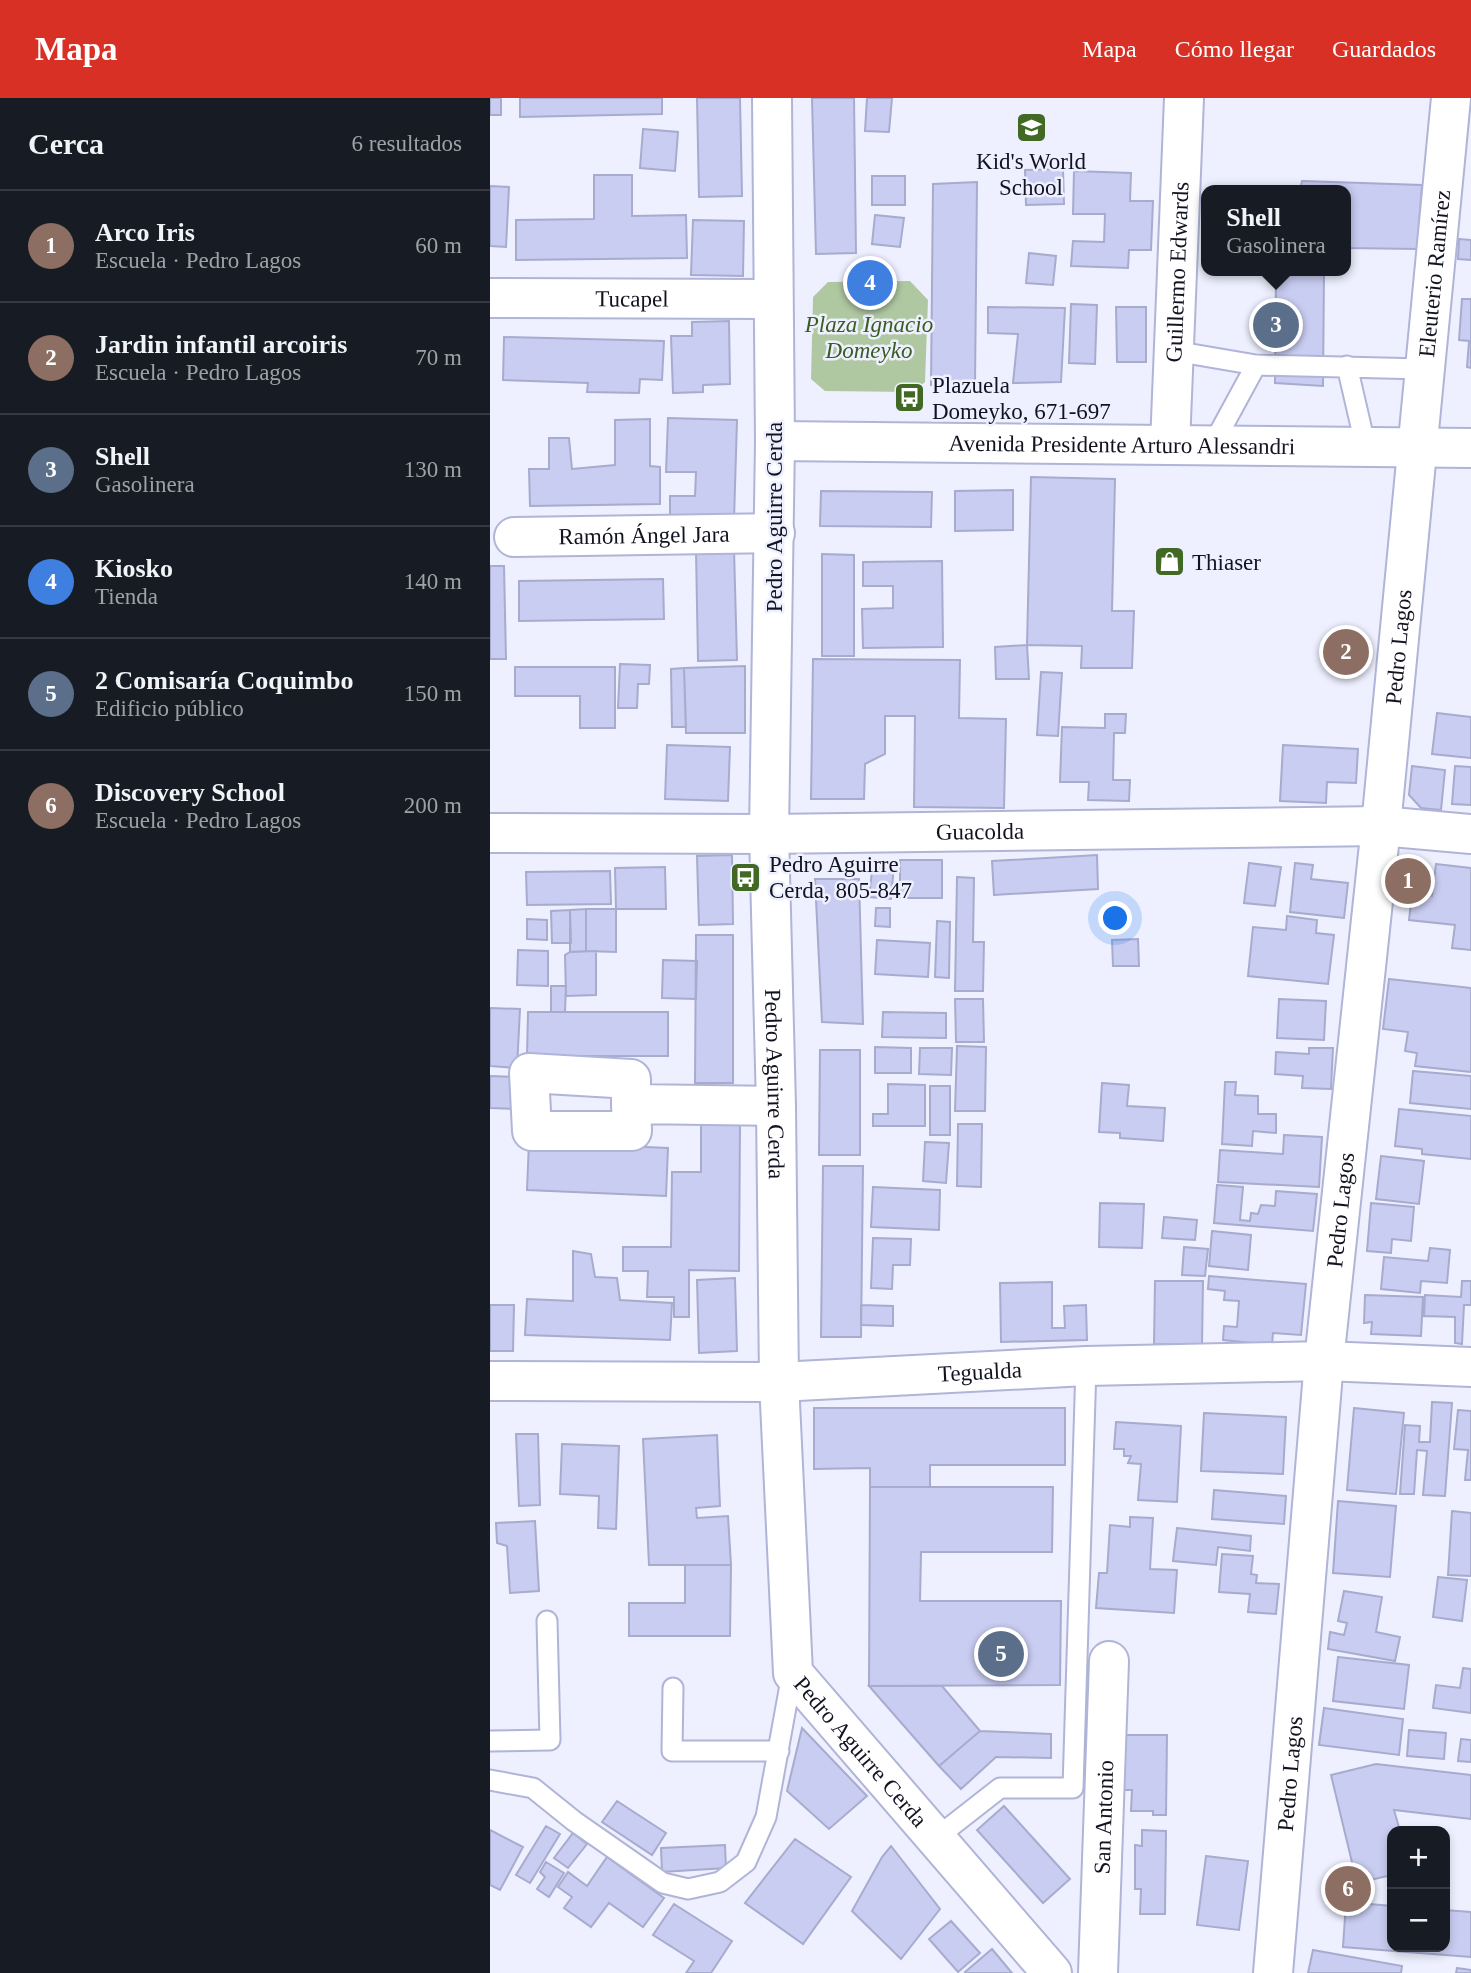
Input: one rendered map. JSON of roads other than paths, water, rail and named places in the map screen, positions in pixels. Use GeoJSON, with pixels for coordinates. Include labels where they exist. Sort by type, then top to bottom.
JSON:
{"type":"FeatureCollection","features":[{"type":"Feature","properties":{"kind":"street","name":"Pedro Aguirre Cerda"},"geometry":{"type":"LineString","coordinates":[[772,98],[775,533],[769,834],[779,1382],[793,1673],[1052,1973]]}},
{"type":"Feature","properties":{"kind":"street","name":"Guillermo Edwards"},"geometry":{"type":"LineString","coordinates":[[1170,445],[1184,98]]}},
{"type":"Feature","properties":{"kind":"street","name":"Eleuterio Ramírez"},"geometry":{"type":"LineString","coordinates":[[1417,448],[1424,369],[1457,108]]}},
{"type":"Feature","properties":{"kind":"street","name":"Tucapel"},"geometry":{"type":"LineString","coordinates":[[490,298],[773,299]]}},
{"type":"Feature","properties":{"kind":"street","name":"Avenida Presidente Arturo Alessandri"},"geometry":{"type":"LineString","coordinates":[[775,441],[1471,448]]}},
{"type":"Feature","properties":{"kind":"street","name":"Pedro Lagos"},"geometry":{"type":"LineString","coordinates":[[1273,1973],[1324,1361],[1381,826],[1417,448]]}},
{"type":"Feature","properties":{"kind":"street","name":"Ramón Ángel Jara"},"geometry":{"type":"LineString","coordinates":[[514,537],[775,533]]}},
{"type":"Feature","properties":{"kind":"street","name":"Guacolda"},"geometry":{"type":"LineString","coordinates":[[490,833],[769,834],[1381,826],[1471,834]]}},
{"type":"Feature","properties":{"kind":"street"},"geometry":{"type":"LineString","coordinates":[[631,1104],[776,1106]]}},
{"type":"Feature","properties":{"kind":"street","name":"Tegualda"},"geometry":{"type":"LineString","coordinates":[[490,1381],[779,1382],[1086,1366],[1324,1361],[1471,1367]]}},
{"type":"Feature","properties":{"kind":"street","name":"San Antonio"},"geometry":{"type":"LineString","coordinates":[[1098,1973],[1109,1661]]}},
{"type":"Feature","properties":{"kind":"lane"},"geometry":{"type":"LineString","coordinates":[[1174,351],[1256,365],[1424,369]]}},
{"type":"Feature","properties":{"kind":"lane"},"geometry":{"type":"LineString","coordinates":[[1212,446],[1256,365]]}},
{"type":"Feature","properties":{"kind":"lane"},"geometry":{"type":"LineString","coordinates":[[1347,366],[1366,447]]}},
{"type":"Feature","properties":{"kind":"lane"},"geometry":{"type":"LineString","coordinates":[[936,1838],[1000,1788],[1073,1788],[1086,1366]]}},
{"type":"Feature","properties":{"kind":"lane"},"geometry":{"type":"LineString","coordinates":[[490,1741],[550,1740],[547,1621]]}},
{"type":"Feature","properties":{"kind":"lane"},"geometry":{"type":"LineString","coordinates":[[490,1780],[533,1788],[574,1821],[663,1883],[688,1889],[720,1882],[746,1862],[766,1817],[793,1673]]}},
{"type":"Feature","properties":{"kind":"lane"},"geometry":{"type":"LineString","coordinates":[[673,1688],[672,1751],[779,1751]]}},
{"type":"Feature","properties":{"kind":"place","name":"Kid's World School"},"geometry":{"type":"Point","coordinates":[1031,127]}},
{"type":"Feature","properties":{"kind":"place","name":"Kiosko"},"geometry":{"type":"Point","coordinates":[870,283]}},
{"type":"Feature","properties":{"kind":"place","name":"Shell"},"geometry":{"type":"Point","coordinates":[1276,325]}},
{"type":"Feature","properties":{"kind":"place","name":"Plazuela Domeyko, 671-697"},"geometry":{"type":"Point","coordinates":[909,398]}},
{"type":"Feature","properties":{"kind":"place","name":"Thiaser"},"geometry":{"type":"Point","coordinates":[1169,562]}},
{"type":"Feature","properties":{"kind":"place","name":"Jardin infantil arcoiris"},"geometry":{"type":"Point","coordinates":[1346,652]}},
{"type":"Feature","properties":{"kind":"place","name":"Pedro Aguirre Cerda, 805-847"},"geometry":{"type":"Point","coordinates":[746,877]}},
{"type":"Feature","properties":{"kind":"place","name":"Arco Iris"},"geometry":{"type":"Point","coordinates":[1408,881]}},
{"type":"Feature","properties":{"kind":"place","name":"2 Comisaría Coquimbo"},"geometry":{"type":"Point","coordinates":[1001,1654]}},
{"type":"Feature","properties":{"kind":"place","name":"Discovery School"},"geometry":{"type":"Point","coordinates":[1348,1889]}},
{"type":"Feature","properties":{"kind":"park label","name":"Plaza Ignacio Domeyko"},"geometry":{"type":"Point","coordinates":[869,337]}}]}
